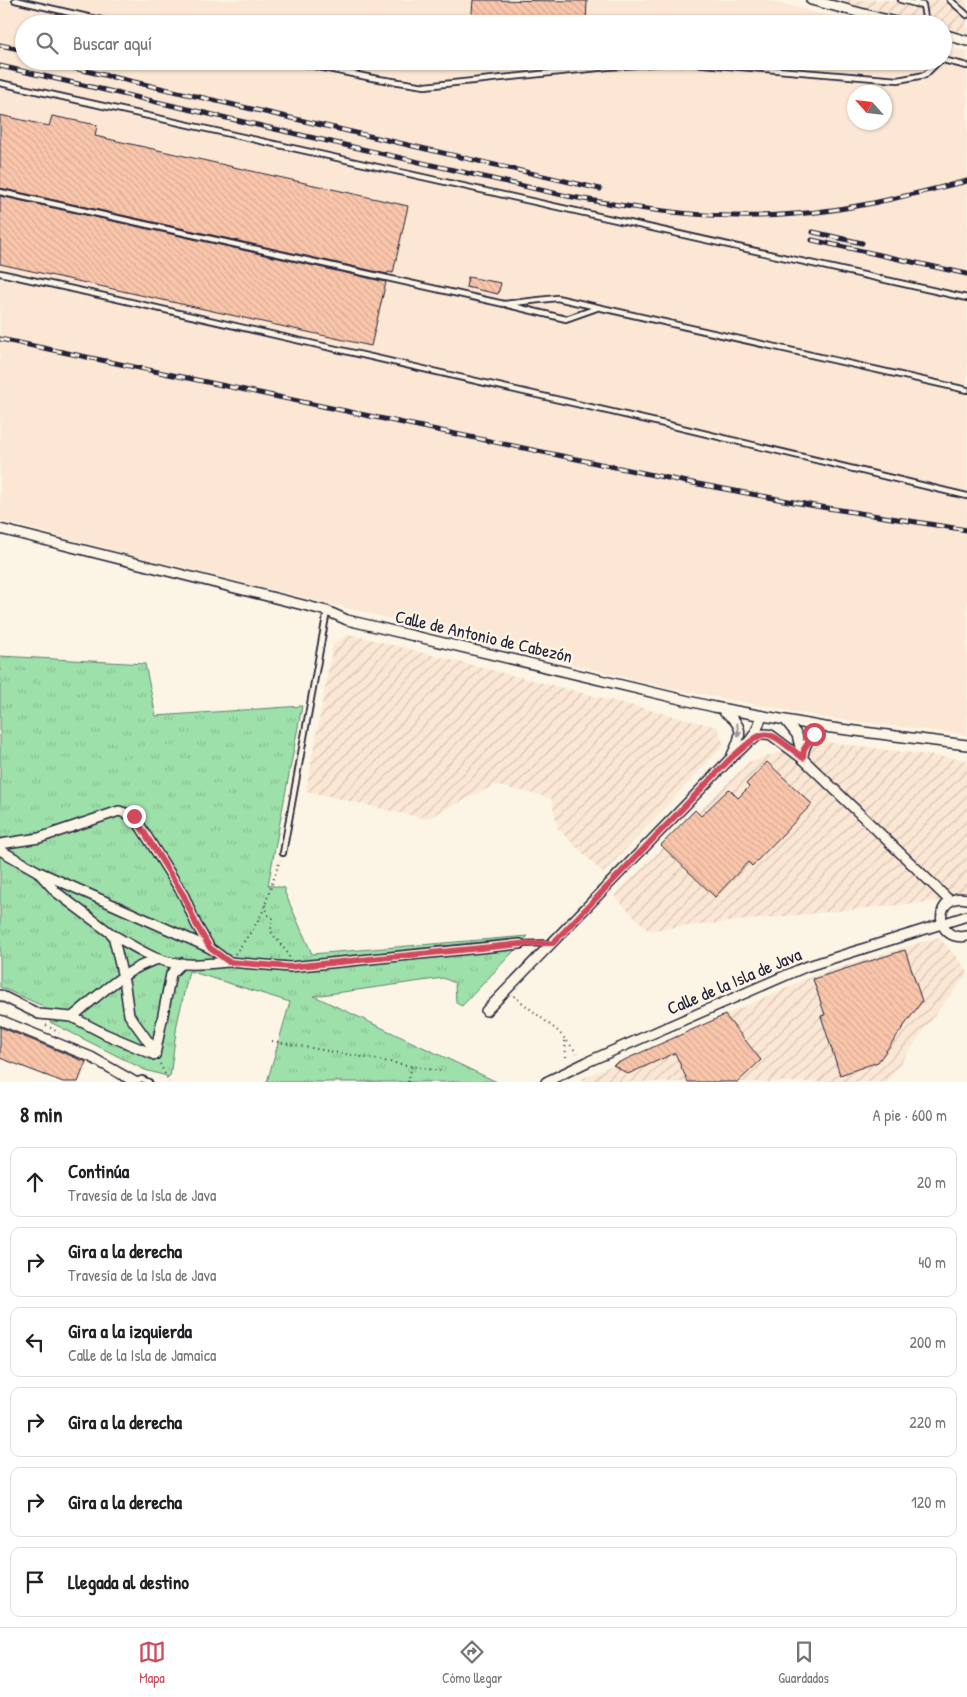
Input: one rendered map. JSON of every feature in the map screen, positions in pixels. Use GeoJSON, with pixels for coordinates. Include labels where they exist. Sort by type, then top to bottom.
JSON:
{"type":"FeatureCollection","features":[{"type":"Feature","properties":{"kind":"street"},"geometry":{"type":"LineString","coordinates":[[811,0],[868,15]]}},
{"type":"Feature","properties":{"kind":"street"},"geometry":{"type":"LineString","coordinates":[[952,37],[967,41]]}},
{"type":"Feature","properties":{"kind":"street","name":"Calle de Antonio de Cabezón"},"geometry":{"type":"LineString","coordinates":[[0,529],[327,612],[347,620],[718,708],[824,727],[967,745]]}},
{"type":"Feature","properties":{"kind":"street"},"geometry":{"type":"LineString","coordinates":[[718,708],[732,717],[740,728],[738,744],[730,759]]}},
{"type":"Feature","properties":{"kind":"street"},"geometry":{"type":"LineString","coordinates":[[749,742],[760,725],[761,716]]}},
{"type":"Feature","properties":{"kind":"street"},"geometry":{"type":"LineString","coordinates":[[786,721],[797,735],[803,758]]}},
{"type":"Feature","properties":{"kind":"street"},"geometry":{"type":"LineString","coordinates":[[803,758],[808,740],[824,727]]}},
{"type":"Feature","properties":{"kind":"street"},"geometry":{"type":"LineString","coordinates":[[486,1011],[730,759],[758,735],[771,735],[803,758],[950,901]]}},
{"type":"Feature","properties":{"kind":"street"},"geometry":{"type":"LineString","coordinates":[[0,844],[39,838],[119,811],[134,816],[184,896],[196,924],[210,948]]}},
{"type":"Feature","properties":{"kind":"street"},"geometry":{"type":"LineString","coordinates":[[0,850],[38,871],[210,948],[229,962]]}},
{"type":"Feature","properties":{"kind":"street"},"geometry":{"type":"LineString","coordinates":[[38,871],[56,892],[113,934],[159,960]]}},
{"type":"Feature","properties":{"kind":"street"},"geometry":{"type":"LineString","coordinates":[[967,899],[961,898],[950,901],[942,911],[942,923],[949,933],[960,937],[967,936]]}},
{"type":"Feature","properties":{"kind":"street","name":"Calle de la Isla de Java"},"geometry":{"type":"LineString","coordinates":[[546,1082],[587,1062],[805,967],[967,916]]}},
{"type":"Feature","properties":{"kind":"street"},"geometry":{"type":"LineString","coordinates":[[113,934],[129,1015],[150,1044],[155,1055]]}},
{"type":"Feature","properties":{"kind":"street"},"geometry":{"type":"LineString","coordinates":[[72,1017],[132,970],[149,962],[159,960],[200,964],[229,962],[290,967],[520,944]]}},
{"type":"Feature","properties":{"kind":"street"},"geometry":{"type":"LineString","coordinates":[[155,1055],[171,974],[182,963]]}},
{"type":"Feature","properties":{"kind":"street"},"geometry":{"type":"LineString","coordinates":[[0,996],[39,1014],[72,1017],[105,1034],[155,1055]]}},
{"type":"Feature","properties":{"kind":"street"},"geometry":{"type":"LineString","coordinates":[[0,1020],[91,1057],[135,1082]]}},
{"type":"Feature","properties":{"kind":"lane"},"geometry":{"type":"LineString","coordinates":[[15,0],[79,15]]}},
{"type":"Feature","properties":{"kind":"lane"},"geometry":{"type":"LineString","coordinates":[[901,0],[924,5],[925,15]]}},
{"type":"Feature","properties":{"kind":"lane"},"geometry":{"type":"LineString","coordinates":[[950,0],[967,15]]}},
{"type":"Feature","properties":{"kind":"lane"},"geometry":{"type":"LineString","coordinates":[[952,62],[967,66]]}},
{"type":"Feature","properties":{"kind":"lane"},"geometry":{"type":"LineString","coordinates":[[333,70],[425,86],[579,70]]}},
{"type":"Feature","properties":{"kind":"lane"},"geometry":{"type":"LineString","coordinates":[[776,70],[898,80],[926,75],[931,70]]}},
{"type":"Feature","properties":{"kind":"lane"},"geometry":{"type":"LineString","coordinates":[[0,83],[967,298]]}},
{"type":"Feature","properties":{"kind":"lane"},"geometry":{"type":"LineString","coordinates":[[0,192],[566,319],[597,308]]}},
{"type":"Feature","properties":{"kind":"lane"},"geometry":{"type":"LineString","coordinates":[[0,273],[669,425],[967,496]]}},
{"type":"Feature","properties":{"kind":"lane"},"geometry":{"type":"LineString","coordinates":[[504,304],[557,298],[967,390]]}},
{"type":"Feature","properties":{"kind":"lane"},"geometry":{"type":"LineString","coordinates":[[283,853],[327,612]]}},
{"type":"Feature","properties":{"kind":"lane"},"geometry":{"type":"LineString","coordinates":[[520,944],[553,943]]}},
{"type":"Feature","properties":{"kind":"lane"},"geometry":{"type":"LineString","coordinates":[[135,1082],[142,1079],[149,1082]]}},
{"type":"Feature","properties":{"kind":"path"},"geometry":{"type":"LineString","coordinates":[[229,962],[253,929],[265,905],[283,853]]}},
{"type":"Feature","properties":{"kind":"path"},"geometry":{"type":"LineString","coordinates":[[265,905],[268,914],[272,918],[271,932],[289,955],[290,967]]}},
{"type":"Feature","properties":{"kind":"path"},"geometry":{"type":"LineString","coordinates":[[514,996],[559,1032],[577,1053]]}},
{"type":"Feature","properties":{"kind":"path"},"geometry":{"type":"LineString","coordinates":[[39,1014],[43,1023],[72,1041],[71,1048]]}},
{"type":"Feature","properties":{"kind":"path"},"geometry":{"type":"LineString","coordinates":[[272,1041],[440,1071]]}},
{"type":"Feature","properties":{"kind":"path"},"geometry":{"type":"LineString","coordinates":[[565,1041],[566,1058]]}},
{"type":"Feature","properties":{"kind":"path"},"geometry":{"type":"LineString","coordinates":[[155,1055],[169,1082]]}},
{"type":"Feature","properties":{"kind":"path"},"geometry":{"type":"LineString","coordinates":[[408,1082],[412,1066]]}},
{"type":"Feature","properties":{"kind":"shaded area"},"geometry":{"type":"Polygon","coordinates":[[[0,0],[767,0],[826,15],[15,15],[15,70],[952,70],[952,53],[958,49],[967,51],[967,735],[826,718],[669,688],[0,521],[0,0]]]}},
{"type":"Feature","properties":{"kind":"shaded area"},"geometry":{"type":"Polygon","coordinates":[[[836,0],[967,0],[967,34],[952,30],[952,15],[892,15],[836,0]]]}},
{"type":"Feature","properties":{"kind":"shaded area"},"geometry":{"type":"Polygon","coordinates":[[[349,634],[717,727],[724,745],[603,873],[558,829],[551,798],[495,785],[426,819],[306,791],[333,645],[349,634]]]}},
{"type":"Feature","properties":{"kind":"shaded area"},"geometry":{"type":"Polygon","coordinates":[[[817,741],[967,760],[967,898],[648,930],[614,896],[749,762],[817,741]]]}},
{"type":"Feature","properties":{"kind":"shaded area"},"geometry":{"type":"Polygon","coordinates":[[[939,937],[967,970],[967,975],[940,1008],[887,1082],[588,1082],[581,1079],[815,975],[939,937]]]}},
{"type":"Feature","properties":{"kind":"green space"},"geometry":{"type":"Polygon","coordinates":[[[0,656],[145,664],[156,716],[302,706],[268,885],[285,888],[285,893],[312,954],[528,936],[462,1006],[456,1003],[455,983],[443,978],[314,996],[497,1082],[267,1082],[290,1002],[189,971],[177,1024],[170,1077],[145,1070],[50,1022],[43,1006],[0,987],[0,656]]]}},
{"type":"Feature","properties":{"kind":"building"},"geometry":{"type":"Polygon","coordinates":[[[473,0],[587,1],[586,15],[472,15],[473,0]]]}},
{"type":"Feature","properties":{"kind":"building"},"geometry":{"type":"Polygon","coordinates":[[[0,115],[49,126],[52,116],[97,125],[95,136],[408,206],[393,273],[388,272],[387,274],[0,188],[0,115]]]}},
{"type":"Feature","properties":{"kind":"building"},"geometry":{"type":"Polygon","coordinates":[[[0,196],[386,282],[371,346],[0,264],[0,196]]]}},
{"type":"Feature","properties":{"kind":"building"},"geometry":{"type":"Polygon","coordinates":[[[468,277],[501,283],[498,294],[466,287],[468,277]]]}},
{"type":"Feature","properties":{"kind":"building"},"geometry":{"type":"Polygon","coordinates":[[[767,762],[812,804],[752,866],[748,862],[715,897],[661,845],[695,810],[701,816],[729,789],[738,798],[749,787],[746,784],[767,762]]]}},
{"type":"Feature","properties":{"kind":"building"},"geometry":{"type":"Polygon","coordinates":[[[905,950],[922,1001],[878,1062],[840,1075],[821,1016],[825,1015],[813,979],[905,950]]]}},
{"type":"Feature","properties":{"kind":"building"},"geometry":{"type":"Polygon","coordinates":[[[725,1015],[761,1060],[738,1082],[688,1082],[675,1053],[628,1074],[613,1065],[725,1015]]]}},
{"type":"Feature","properties":{"kind":"building"},"geometry":{"type":"Polygon","coordinates":[[[0,1027],[86,1062],[78,1082],[63,1082],[0,1058],[0,1027]]]}},
{"type":"Feature","properties":{"kind":"railway"},"geometry":{"type":"LineString","coordinates":[[0,45],[15,48]]}},
{"type":"Feature","properties":{"kind":"railway"},"geometry":{"type":"LineString","coordinates":[[0,66],[15,69]]}},
{"type":"Feature","properties":{"kind":"railway"},"geometry":{"type":"LineString","coordinates":[[17,70],[567,196],[652,210],[737,216],[817,212],[903,197],[967,181]]}},
{"type":"Feature","properties":{"kind":"railway"},"geometry":{"type":"LineString","coordinates":[[82,70],[600,189]]}},
{"type":"Feature","properties":{"kind":"railway"},"geometry":{"type":"LineString","coordinates":[[813,232],[862,243]]}},
{"type":"Feature","properties":{"kind":"railway"},"geometry":{"type":"LineString","coordinates":[[812,240],[967,274]]}},
{"type":"Feature","properties":{"kind":"railway"},"geometry":{"type":"LineString","coordinates":[[0,339],[682,481],[815,506],[967,530]]}},
{"type":"Feature","properties":{"kind":"route"},"geometry":{"type":"LineString","coordinates":[[134,816],[184,896],[196,924],[210,948],[229,962],[290,967],[520,944],[553,943],[730,759],[758,735],[771,735],[803,758],[808,740],[814,734]]}}]}
